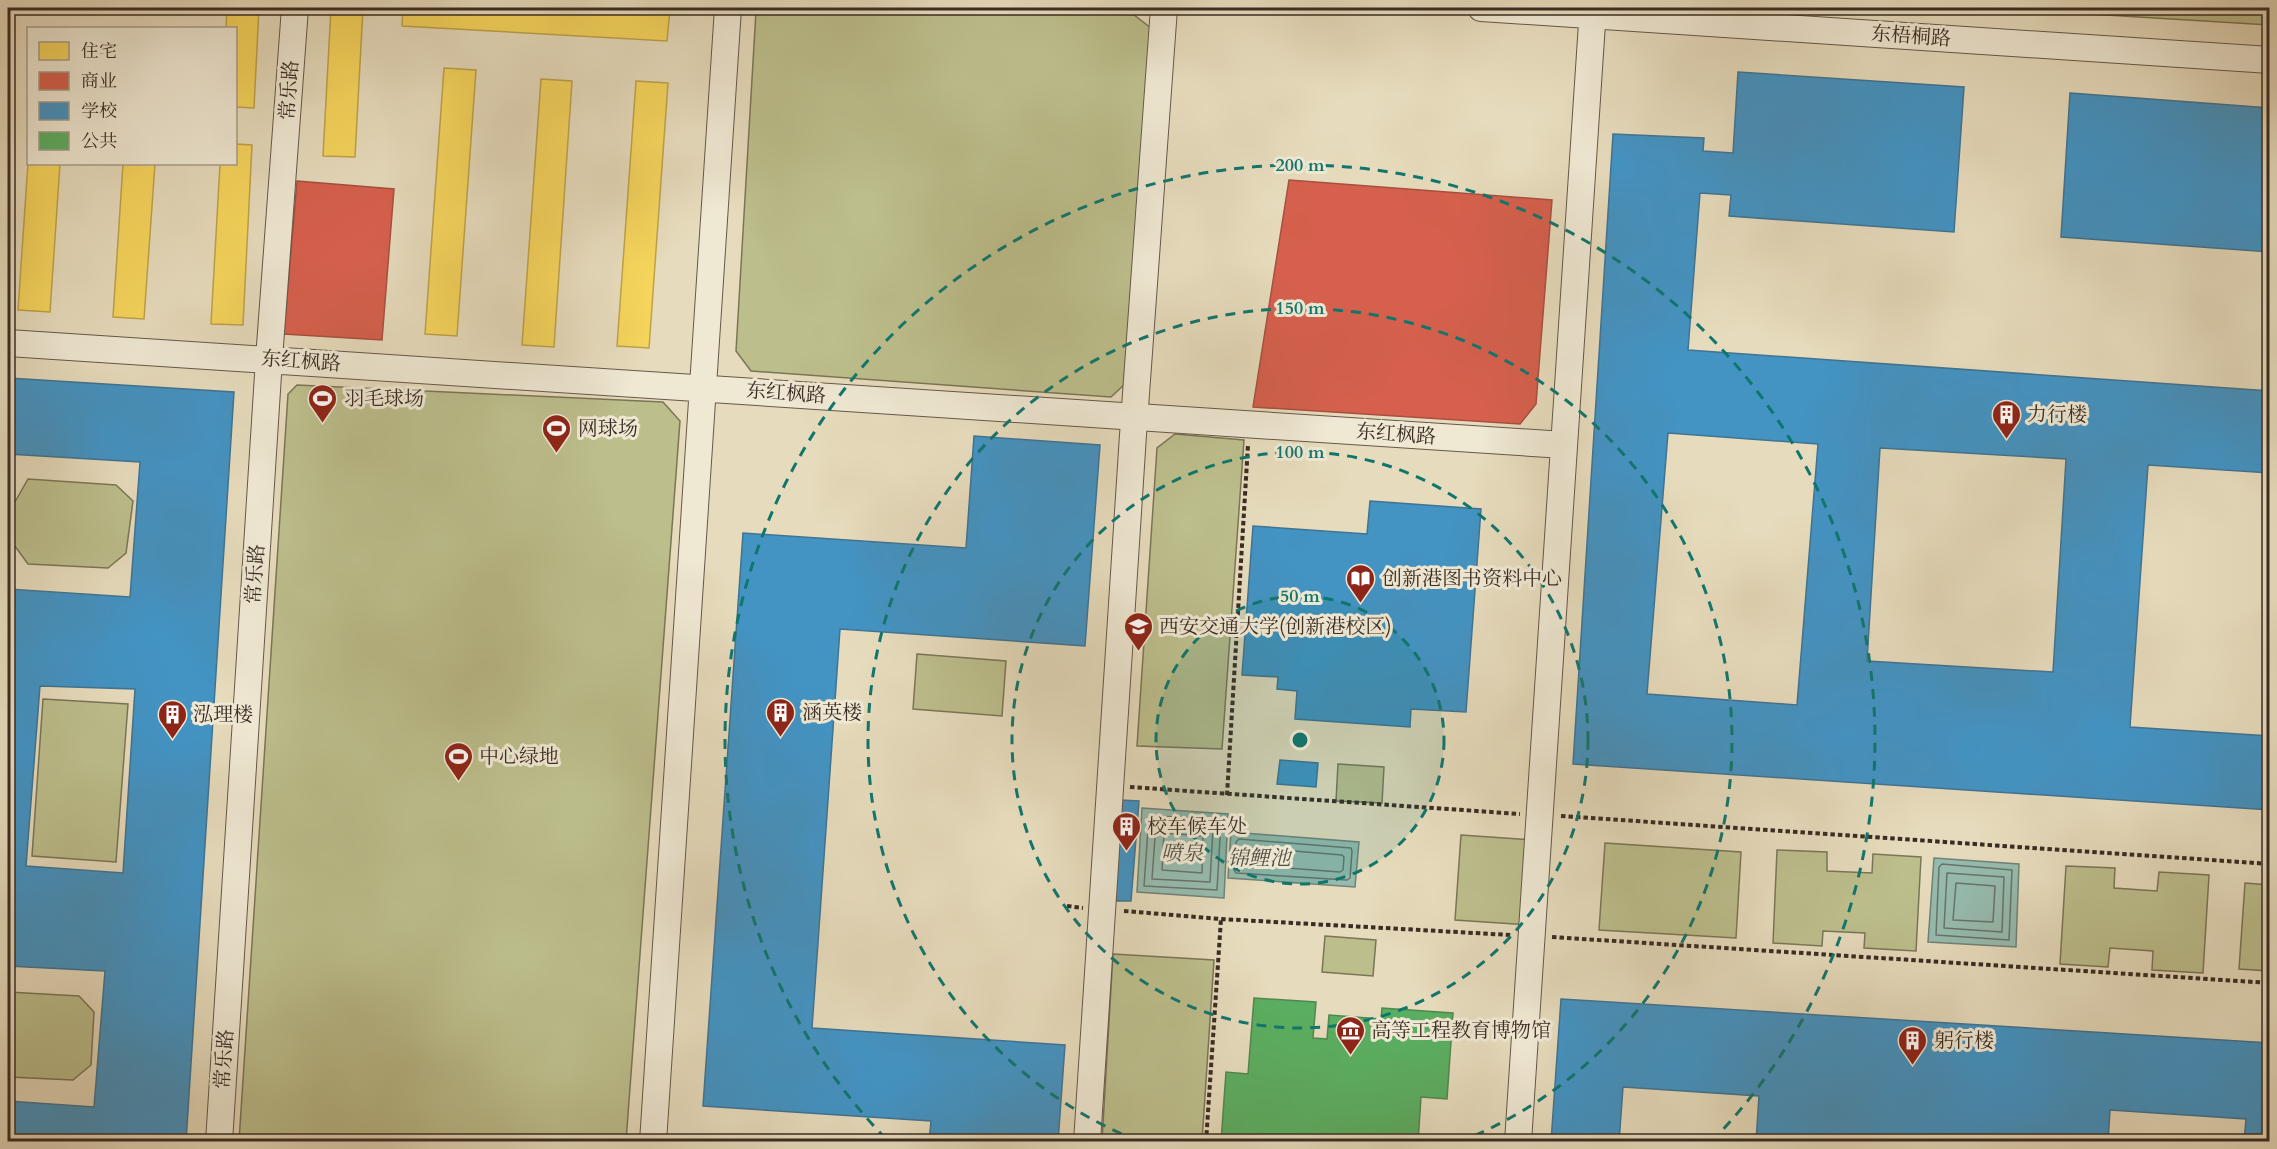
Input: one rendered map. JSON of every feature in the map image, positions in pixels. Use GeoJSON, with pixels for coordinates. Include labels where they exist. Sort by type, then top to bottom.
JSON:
{"type":"FeatureCollection","features":[{"type":"Feature","properties":{"kind":"street","name":"常乐路"},"geometry":{"type":"LineString","coordinates":[[219,1142],[269,359],[295,8]]}},
{"type":"Feature","properties":{"kind":"street"},"geometry":{"type":"LineString","coordinates":[[653,1142],[728,8]]}},
{"type":"Feature","properties":{"kind":"street"},"geometry":{"type":"LineString","coordinates":[[1087,1142],[1164,8]]}},
{"type":"Feature","properties":{"kind":"street","name":"东梧桐路"},"geometry":{"type":"LineString","coordinates":[[1481,8],[1593,11],[2270,60]]}},
{"type":"Feature","properties":{"kind":"street"},"geometry":{"type":"LineString","coordinates":[[1518,1142],[1593,11]]}},
{"type":"Feature","properties":{"kind":"street","name":"东红枫路"},"geometry":{"type":"LineString","coordinates":[[8,343],[1564,445]]}},
{"type":"Feature","properties":{"kind":"path"},"geometry":{"type":"LineString","coordinates":[[1227,795],[1250,424]]}},
{"type":"Feature","properties":{"kind":"path"},"geometry":{"type":"LineString","coordinates":[[1110,785],[1227,795],[2270,864]]}},
{"type":"Feature","properties":{"kind":"path"},"geometry":{"type":"LineString","coordinates":[[1102,909],[1221,919],[1531,936],[2270,983]]}},
{"type":"Feature","properties":{"kind":"path"},"geometry":{"type":"LineString","coordinates":[[1206,1142],[1221,919]]}},
{"type":"Feature","properties":{"kind":"green space"},"geometry":{"type":"Polygon","coordinates":[[[761,8],[1024,8],[1134,15],[1151,28],[1126,383],[1111,397],[751,371],[736,351],[756,11],[761,8]]]}},
{"type":"Feature","properties":{"kind":"green space"},"geometry":{"type":"Polygon","coordinates":[[[1990,8],[2269,8],[2269,25],[1990,8]]]}},
{"type":"Feature","properties":{"kind":"green space","name":"中心绿地"},"geometry":{"type":"Polygon","coordinates":[[[297,385],[663,402],[680,421],[626,1141],[239,1141],[288,394],[297,385]]]}},
{"type":"Feature","properties":{"kind":"green space"},"geometry":{"type":"Polygon","coordinates":[[[1175,434],[1244,440],[1222,749],[1137,746],[1157,448],[1175,434]]]}},
{"type":"Feature","properties":{"kind":"green space"},"geometry":{"type":"Polygon","coordinates":[[[28,479],[116,485],[133,501],[126,553],[108,568],[28,564],[9,538],[11,509],[28,479]]]}},
{"type":"Feature","properties":{"kind":"green space"},"geometry":{"type":"Polygon","coordinates":[[[917,654],[1006,661],[1002,716],[913,709],[917,654]]]}},
{"type":"Feature","properties":{"kind":"green space"},"geometry":{"type":"Polygon","coordinates":[[[43,699],[128,704],[116,862],[32,856],[43,699]]]}},
{"type":"Feature","properties":{"kind":"green space"},"geometry":{"type":"Polygon","coordinates":[[[1338,764],[1384,767],[1382,803],[1336,801],[1338,764]]]}},
{"type":"Feature","properties":{"kind":"green space"},"geometry":{"type":"Polygon","coordinates":[[[1461,835],[1534,840],[1528,925],[1455,920],[1461,835]]]}},
{"type":"Feature","properties":{"kind":"green space"},"geometry":{"type":"Polygon","coordinates":[[[1605,843],[1741,852],[1736,938],[1599,930],[1605,843]]]}},
{"type":"Feature","properties":{"kind":"green space"},"geometry":{"type":"Polygon","coordinates":[[[1777,850],[1827,852],[1827,871],[1872,873],[1873,854],[1921,857],[1916,951],[1864,948],[1865,933],[1823,931],[1822,946],[1773,943],[1777,850]]]}},
{"type":"Feature","properties":{"kind":"green space"},"geometry":{"type":"Polygon","coordinates":[[[2066,866],[2115,868],[2114,888],[2157,891],[2159,872],[2209,875],[2203,973],[2152,970],[2153,951],[2110,948],[2108,967],[2060,964],[2066,866]]]}},
{"type":"Feature","properties":{"kind":"green space"},"geometry":{"type":"Polygon","coordinates":[[[2245,883],[2269,885],[2269,971],[2239,969],[2245,883]]]}},
{"type":"Feature","properties":{"kind":"green space"},"geometry":{"type":"Polygon","coordinates":[[[1325,936],[1376,940],[1373,976],[1322,972],[1325,936]]]}},
{"type":"Feature","properties":{"kind":"green space"},"geometry":{"type":"Polygon","coordinates":[[[1113,954],[1214,960],[1202,1141],[1102,1141],[1113,954]]]}},
{"type":"Feature","properties":{"kind":"green space"},"geometry":{"type":"Polygon","coordinates":[[[8,992],[79,996],[94,1012],[91,1065],[73,1080],[8,1077],[8,992]]]}},
{"type":"Feature","properties":{"kind":"water","name":"喷泉"},"geometry":{"type":"Polygon","coordinates":[[[1142,808],[1228,814],[1224,898],[1137,892],[1142,808]]]}},
{"type":"Feature","properties":{"kind":"water","name":"锦鲤池"},"geometry":{"type":"Polygon","coordinates":[[[1231,832],[1359,842],[1355,887],[1228,878],[1231,832]]]}},
{"type":"Feature","properties":{"kind":"water"},"geometry":{"type":"Polygon","coordinates":[[[1934,858],[2019,864],[2016,947],[1928,942],[1934,858]]]}},
{"type":"Feature","properties":{"kind":"building: 住宅"},"geometry":{"type":"Polygon","coordinates":[[[227,8],[259,8],[254,108],[237,107],[237,27],[226,27],[227,8]]]}},
{"type":"Feature","properties":{"kind":"building: 住宅"},"geometry":{"type":"Polygon","coordinates":[[[331,8],[363,8],[355,157],[323,156],[331,8]]]}},
{"type":"Feature","properties":{"kind":"building: 住宅"},"geometry":{"type":"Polygon","coordinates":[[[403,8],[670,9],[667,41],[402,26],[403,8]]]}},
{"type":"Feature","properties":{"kind":"building: 住宅"},"geometry":{"type":"Polygon","coordinates":[[[444,68],[476,70],[457,336],[425,334],[444,68]]]}},
{"type":"Feature","properties":{"kind":"building: 住宅"},"geometry":{"type":"Polygon","coordinates":[[[541,79],[572,81],[554,347],[522,345],[541,79]]]}},
{"type":"Feature","properties":{"kind":"building: 住宅"},"geometry":{"type":"Polygon","coordinates":[[[636,81],[668,83],[649,348],[617,346],[636,81]]]}},
{"type":"Feature","properties":{"kind":"building: 住宅"},"geometry":{"type":"Polygon","coordinates":[[[237,144],[252,145],[243,325],[211,324],[220,165],[237,165],[237,144]]]}},
{"type":"Feature","properties":{"kind":"building: 住宅"},"geometry":{"type":"Polygon","coordinates":[[[28,165],[60,165],[50,312],[18,310],[28,165]]]}},
{"type":"Feature","properties":{"kind":"building: 住宅"},"geometry":{"type":"Polygon","coordinates":[[[123,165],[155,165],[144,319],[113,317],[123,165]]]}},
{"type":"Feature","properties":{"kind":"building: 商业"},"geometry":{"type":"Polygon","coordinates":[[[1289,180],[1552,200],[1536,404],[1520,424],[1253,407],[1289,180]]]}},
{"type":"Feature","properties":{"kind":"building: 商业"},"geometry":{"type":"Polygon","coordinates":[[[297,181],[394,189],[382,340],[284,334],[297,181]]]}},
{"type":"Feature","properties":{"kind":"building: 学校","name":"力行楼"},"geometry":{"type":"Polygon","coordinates":[[[1738,72],[1964,87],[1954,232],[1729,216],[1731,195],[1700,193],[1688,350],[2270,391],[2270,473],[2148,465],[2130,727],[2270,736],[2270,810],[1573,764],[1613,134],[1704,138],[1703,151],[1733,153],[1738,72]],[[1668,433],[1647,694],[1797,705],[1818,444],[1668,433]],[[1880,448],[1867,661],[2053,672],[2066,459],[1880,448]]]}},
{"type":"Feature","properties":{"kind":"building: 学校"},"geometry":{"type":"Polygon","coordinates":[[[2070,93],[2270,108],[2270,252],[2061,237],[2070,93]]]}},
{"type":"Feature","properties":{"kind":"building: 学校","name":"泓理楼"},"geometry":{"type":"Polygon","coordinates":[[[8,378],[234,392],[186,1142],[8,1142],[8,1101],[94,1107],[105,971],[8,966],[8,589],[130,597],[140,462],[8,454],[8,378]],[[40,686],[26,866],[123,873],[135,689],[40,686]]]}},
{"type":"Feature","properties":{"kind":"building: 学校","name":"涵英楼"},"geometry":{"type":"Polygon","coordinates":[[[974,436],[1100,445],[1085,646],[840,629],[812,1028],[1065,1045],[1058,1142],[929,1142],[931,1121],[703,1106],[743,533],[966,548],[974,436]]]}},
{"type":"Feature","properties":{"kind":"building: 学校","name":"创新港图书资料中心"},"geometry":{"type":"Polygon","coordinates":[[[1370,501],[1481,509],[1466,712],[1411,709],[1410,727],[1295,719],[1297,691],[1277,689],[1278,677],[1242,675],[1253,526],[1367,534],[1370,501]]]}},
{"type":"Feature","properties":{"kind":"building: 学校"},"geometry":{"type":"Polygon","coordinates":[[[1280,760],[1318,763],[1316,787],[1277,784],[1280,760]]]}},
{"type":"Feature","properties":{"kind":"building: 学校","name":"校车候车处"},"geometry":{"type":"Polygon","coordinates":[[[1120,800],[1139,801],[1131,901],[1114,901],[1120,800]]]}},
{"type":"Feature","properties":{"kind":"building: 学校","name":"躬行楼"},"geometry":{"type":"Polygon","coordinates":[[[1561,999],[2270,1043],[2270,1142],[2244,1142],[2246,1119],[2110,1110],[2108,1142],[1756,1142],[1759,1096],[1623,1087],[1619,1142],[1551,1142],[1561,999]]]}},
{"type":"Feature","properties":{"kind":"building: 公共","name":"高等工程教育博物馆"},"geometry":{"type":"Polygon","coordinates":[[[1254,998],[1316,1002],[1313,1038],[1327,1039],[1329,1015],[1381,1019],[1382,1008],[1453,1013],[1447,1099],[1421,1097],[1418,1142],[1221,1142],[1226,1072],[1248,1074],[1254,998]]]}},
{"type":"Feature","properties":{"kind":"place","name":"羽毛球场"},"geometry":{"type":"Point","coordinates":[323,424]}},
{"type":"Feature","properties":{"kind":"place","name":"力行楼"},"geometry":{"type":"Point","coordinates":[2006,440]}},
{"type":"Feature","properties":{"kind":"place","name":"网球场"},"geometry":{"type":"Point","coordinates":[557,454]}},
{"type":"Feature","properties":{"kind":"place","name":"创新港图书资料中心"},"geometry":{"type":"Point","coordinates":[1361,604]}},
{"type":"Feature","properties":{"kind":"place","name":"西安交通大学(创新港校区)"},"geometry":{"type":"Point","coordinates":[1138,652]}},
{"type":"Feature","properties":{"kind":"place","name":"涵英楼"},"geometry":{"type":"Point","coordinates":[781,738]}},
{"type":"Feature","properties":{"kind":"place","name":"泓理楼"},"geometry":{"type":"Point","coordinates":[172,740]}},
{"type":"Feature","properties":{"kind":"place","name":"中心绿地"},"geometry":{"type":"Point","coordinates":[458,782]}},
{"type":"Feature","properties":{"kind":"place","name":"校车候车处"},"geometry":{"type":"Point","coordinates":[1126,852]}},
{"type":"Feature","properties":{"kind":"place","name":"高等工程教育博物馆"},"geometry":{"type":"Point","coordinates":[1350,1056]}},
{"type":"Feature","properties":{"kind":"place","name":"躬行楼"},"geometry":{"type":"Point","coordinates":[1913,1066]}}]}
